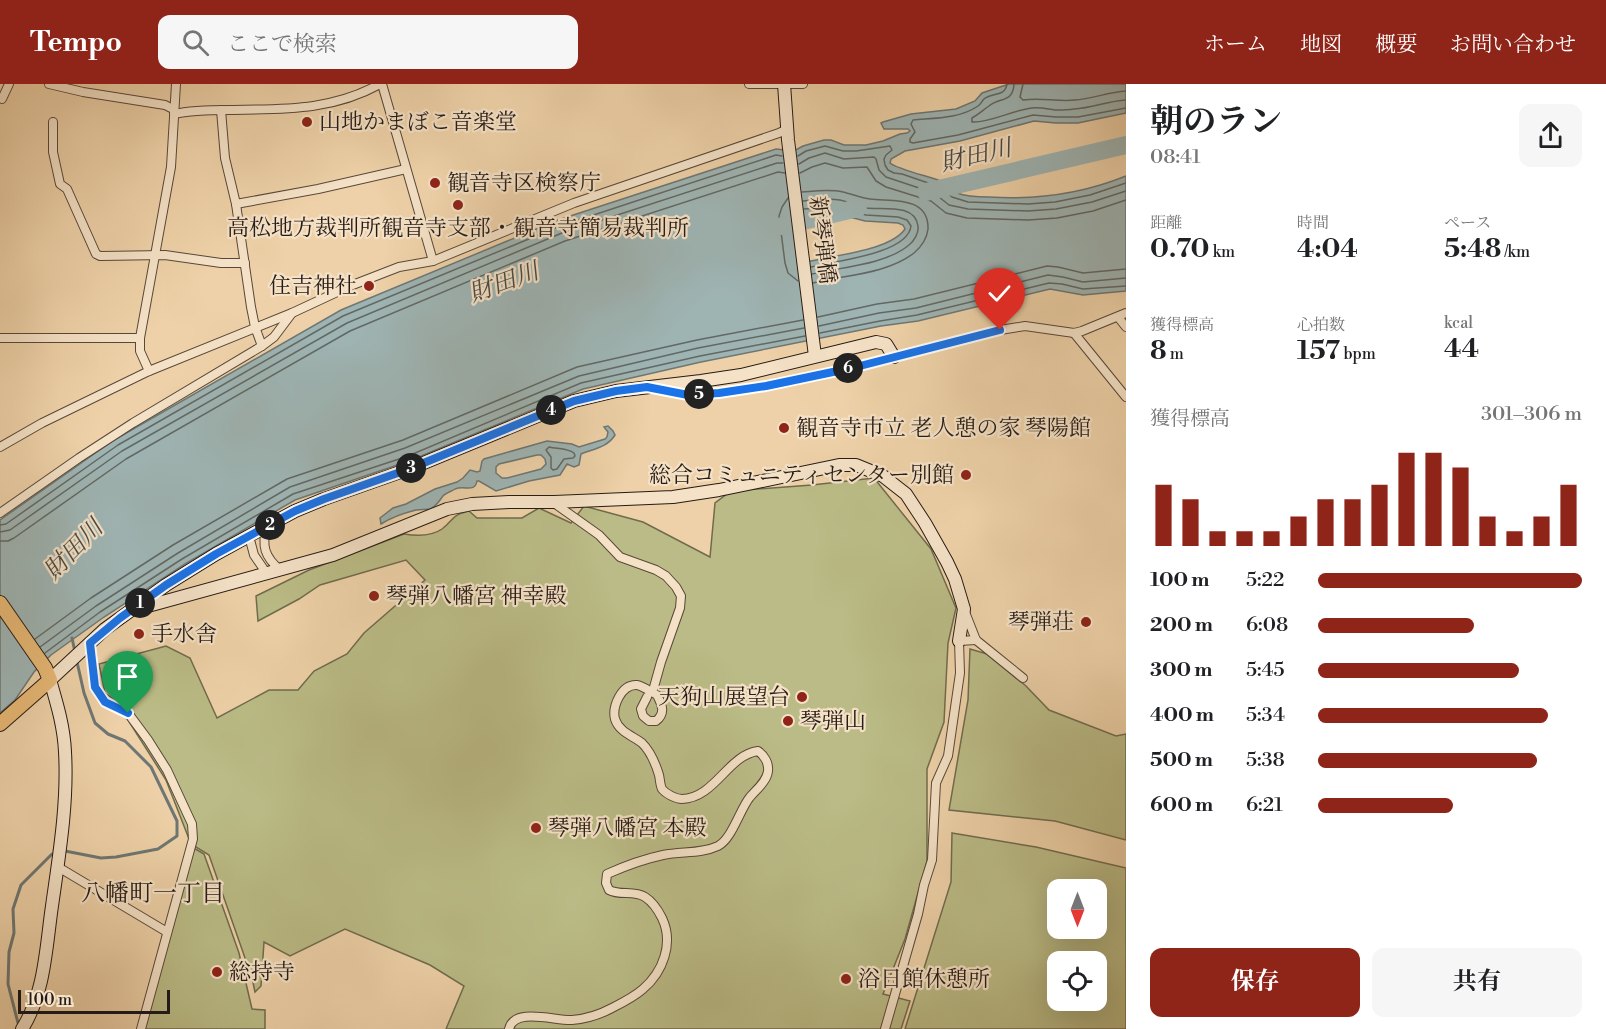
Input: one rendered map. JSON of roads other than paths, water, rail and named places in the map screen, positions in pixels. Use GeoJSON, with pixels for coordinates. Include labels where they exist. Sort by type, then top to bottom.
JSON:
{"type":"FeatureCollection","features":[{"type":"Feature","properties":{"kind":"main road"},"geometry":{"type":"LineString","coordinates":[[0,603],[47,674],[0,724]]}},
{"type":"Feature","properties":{"kind":"street"},"geometry":{"type":"LineString","coordinates":[[2,99],[9,84]]}},
{"type":"Feature","properties":{"kind":"street"},"geometry":{"type":"LineString","coordinates":[[49,84],[83,92],[165,105],[173,111],[311,107],[362,94],[381,84],[433,261]]}},
{"type":"Feature","properties":{"kind":"street"},"geometry":{"type":"LineString","coordinates":[[149,371],[140,351],[140,338],[171,167],[176,84]]}},
{"type":"Feature","properties":{"kind":"street"},"geometry":{"type":"LineString","coordinates":[[749,84],[803,84]]}},
{"type":"Feature","properties":{"kind":"street","name":"新琴弾橋"},"geometry":{"type":"LineString","coordinates":[[784,84],[814,351]]}},
{"type":"Feature","properties":{"kind":"street"},"geometry":{"type":"LineString","coordinates":[[221,110],[225,158],[236,204],[255,327],[262,346]]}},
{"type":"Feature","properties":{"kind":"street"},"geometry":{"type":"LineString","coordinates":[[53,122],[53,152],[60,184],[67,189],[96,254],[100,256],[165,255],[245,263]]}},
{"type":"Feature","properties":{"kind":"street"},"geometry":{"type":"LineString","coordinates":[[0,447],[42,423],[149,371],[292,313],[350,286],[399,267],[433,261],[574,203],[779,133],[788,134]]}},
{"type":"Feature","properties":{"kind":"street"},"geometry":{"type":"LineString","coordinates":[[236,204],[318,189],[406,169]]}},
{"type":"Feature","properties":{"kind":"street"},"geometry":{"type":"LineString","coordinates":[[0,513],[133,423],[262,346],[274,337],[292,313]]}},
{"type":"Feature","properties":{"kind":"street"},"geometry":{"type":"LineString","coordinates":[[647,387],[688,395],[719,393],[766,386],[1000,330],[1026,326],[1074,333],[1082,332],[1122,315],[1126,327]]}},
{"type":"Feature","properties":{"kind":"street"},"geometry":{"type":"LineString","coordinates":[[1074,333],[1126,397]]}},
{"type":"Feature","properties":{"kind":"street"},"geometry":{"type":"LineString","coordinates":[[0,338],[140,338]]}},
{"type":"Feature","properties":{"kind":"street"},"geometry":{"type":"LineString","coordinates":[[22,1029],[35,1005],[40,986],[58,867],[63,816],[65,751],[58,708],[47,674],[67,664],[128,612],[176,579],[216,554],[295,511],[409,469],[574,401],[616,391],[741,375],[794,363],[814,351],[876,342],[886,344],[894,357]]}},
{"type":"Feature","properties":{"kind":"street"},"geometry":{"type":"LineString","coordinates":[[128,612],[333,555],[447,509],[472,504],[509,502],[673,497],[719,490],[839,465],[856,465],[884,476],[906,494],[947,562],[976,640],[1023,678]]}},
{"type":"Feature","properties":{"kind":"street"},"geometry":{"type":"LineString","coordinates":[[554,502],[599,535],[620,557],[656,570],[676,586],[681,596],[680,608],[654,687]]}},
{"type":"Feature","properties":{"kind":"street"},"geometry":{"type":"LineString","coordinates":[[267,526],[263,537],[266,555],[280,570]]}},
{"type":"Feature","properties":{"kind":"street"},"geometry":{"type":"LineString","coordinates":[[249,536],[254,555],[267,574]]}},
{"type":"Feature","properties":{"kind":"street"},"geometry":{"type":"LineString","coordinates":[[885,1029],[932,860],[936,783],[948,756],[960,673],[959,641],[964,609]]}},
{"type":"Feature","properties":{"kind":"street"},"geometry":{"type":"LineString","coordinates":[[959,641],[976,640]]}},
{"type":"Feature","properties":{"kind":"street"},"geometry":{"type":"LineString","coordinates":[[86,646],[95,687],[105,702],[128,713],[148,740],[167,770],[192,824],[193,839],[141,1029]]}},
{"type":"Feature","properties":{"kind":"street"},"geometry":{"type":"LineString","coordinates":[[509,1029],[510,1024],[515,1020],[524,1017],[564,1020],[595,1015],[610,1010],[644,989],[662,965],[667,934],[664,922],[654,904],[647,898],[609,890],[606,883],[607,874],[631,863],[664,854],[702,850],[721,845],[744,805],[766,778],[768,765],[758,751],[740,759],[703,792],[681,799],[671,796],[662,789],[658,774],[644,744],[620,728],[615,720],[615,710],[620,694],[628,687],[636,685],[657,695],[663,709],[661,717],[656,721],[643,716],[641,709],[647,698]]}},
{"type":"Feature","properties":{"kind":"street"},"geometry":{"type":"LineString","coordinates":[[58,867],[167,932]]}},
{"type":"Feature","properties":{"kind":"water"},"geometry":{"type":"Polygon","coordinates":[[[1009,84],[1126,84],[1126,113],[1078,123],[1034,121],[960,141],[905,151],[891,159],[890,163],[938,180],[957,193],[977,197],[1024,198],[1059,194],[1093,187],[1126,176],[1126,291],[1083,295],[1050,289],[918,321],[881,326],[701,362],[583,389],[409,461],[295,500],[185,564],[51,655],[34,672],[15,700],[0,713],[0,520],[114,440],[341,310],[558,220],[776,149],[794,151],[824,140],[844,145],[866,145],[883,141],[910,131],[908,129],[884,129],[881,123],[883,122],[911,114],[956,109],[975,101],[982,93],[1009,84]],[[838,214],[802,215],[807,262],[874,247],[898,236],[905,229],[898,223],[865,221],[838,214]]]}},
{"type":"Feature","properties":{"kind":"water"},"geometry":{"type":"Polygon","coordinates":[[[608,426],[613,431],[615,435],[612,439],[600,447],[581,454],[579,465],[574,467],[567,464],[560,475],[496,491],[477,481],[474,487],[458,488],[446,494],[430,509],[407,512],[381,524],[380,518],[393,508],[457,482],[470,470],[480,471],[484,459],[547,441],[579,447],[605,439],[608,432],[604,427],[608,426]],[[541,455],[499,464],[496,467],[496,473],[502,478],[507,478],[541,469],[546,464],[541,455]]]}},
{"type":"Feature","properties":{"kind":"waterway","name":"財田川"},"geometry":{"type":"LineString","coordinates":[[926,192],[1126,145]]}},
{"type":"Feature","properties":{"kind":"waterway","name":"財田川"},"geometry":{"type":"LineString","coordinates":[[782,226],[858,208]]}},
{"type":"Feature","properties":{"kind":"waterway"},"geometry":{"type":"LineString","coordinates":[[72,638],[75,652]]}},
{"type":"Feature","properties":{"kind":"waterway"},"geometry":{"type":"LineString","coordinates":[[65,851],[101,858],[116,857],[158,849],[177,836],[177,821],[151,767],[125,741],[108,734],[95,723],[84,693],[77,662]]}},
{"type":"Feature","properties":{"kind":"waterway"},"geometry":{"type":"LineString","coordinates":[[18,1023],[8,984],[9,952],[14,933],[13,909],[21,885],[52,854]]}},
{"type":"Feature","properties":{"kind":"place","name":"山地かまぼこ音楽堂"},"geometry":{"type":"Point","coordinates":[307,122]}},
{"type":"Feature","properties":{"kind":"place","name":"観音寺区検察庁"},"geometry":{"type":"Point","coordinates":[435,183]}},
{"type":"Feature","properties":{"kind":"place","name":"高松地方裁判所観音寺支部・観音寺簡易裁判所"},"geometry":{"type":"Point","coordinates":[458,205]}},
{"type":"Feature","properties":{"kind":"place","name":"住吉神社"},"geometry":{"type":"Point","coordinates":[369,286]}},
{"type":"Feature","properties":{"kind":"place","name":"観音寺市立 老人憩の家 琴陽館"},"geometry":{"type":"Point","coordinates":[784,428]}},
{"type":"Feature","properties":{"kind":"place","name":"総合コミュニティセンター別館"},"geometry":{"type":"Point","coordinates":[966,475]}},
{"type":"Feature","properties":{"kind":"place","name":"琴弾八幡宮 神幸殿"},"geometry":{"type":"Point","coordinates":[374,596]}},
{"type":"Feature","properties":{"kind":"place","name":"琴弾荘"},"geometry":{"type":"Point","coordinates":[1086,622]}},
{"type":"Feature","properties":{"kind":"place","name":"手水舎"},"geometry":{"type":"Point","coordinates":[139,634]}},
{"type":"Feature","properties":{"kind":"place","name":"天狗山展望台"},"geometry":{"type":"Point","coordinates":[802,697]}},
{"type":"Feature","properties":{"kind":"place","name":"琴弾山"},"geometry":{"type":"Point","coordinates":[788,721]}},
{"type":"Feature","properties":{"kind":"place","name":"琴弾八幡宮 本殿"},"geometry":{"type":"Point","coordinates":[536,828]}},
{"type":"Feature","properties":{"kind":"place","name":"総持寺"},"geometry":{"type":"Point","coordinates":[217,972]}},
{"type":"Feature","properties":{"kind":"place","name":"浴日館休憩所"},"geometry":{"type":"Point","coordinates":[846,979]}},
{"type":"Feature","properties":{"kind":"district","name":"八幡町一丁目"},"geometry":{"type":"Point","coordinates":[153,894]}}]}
